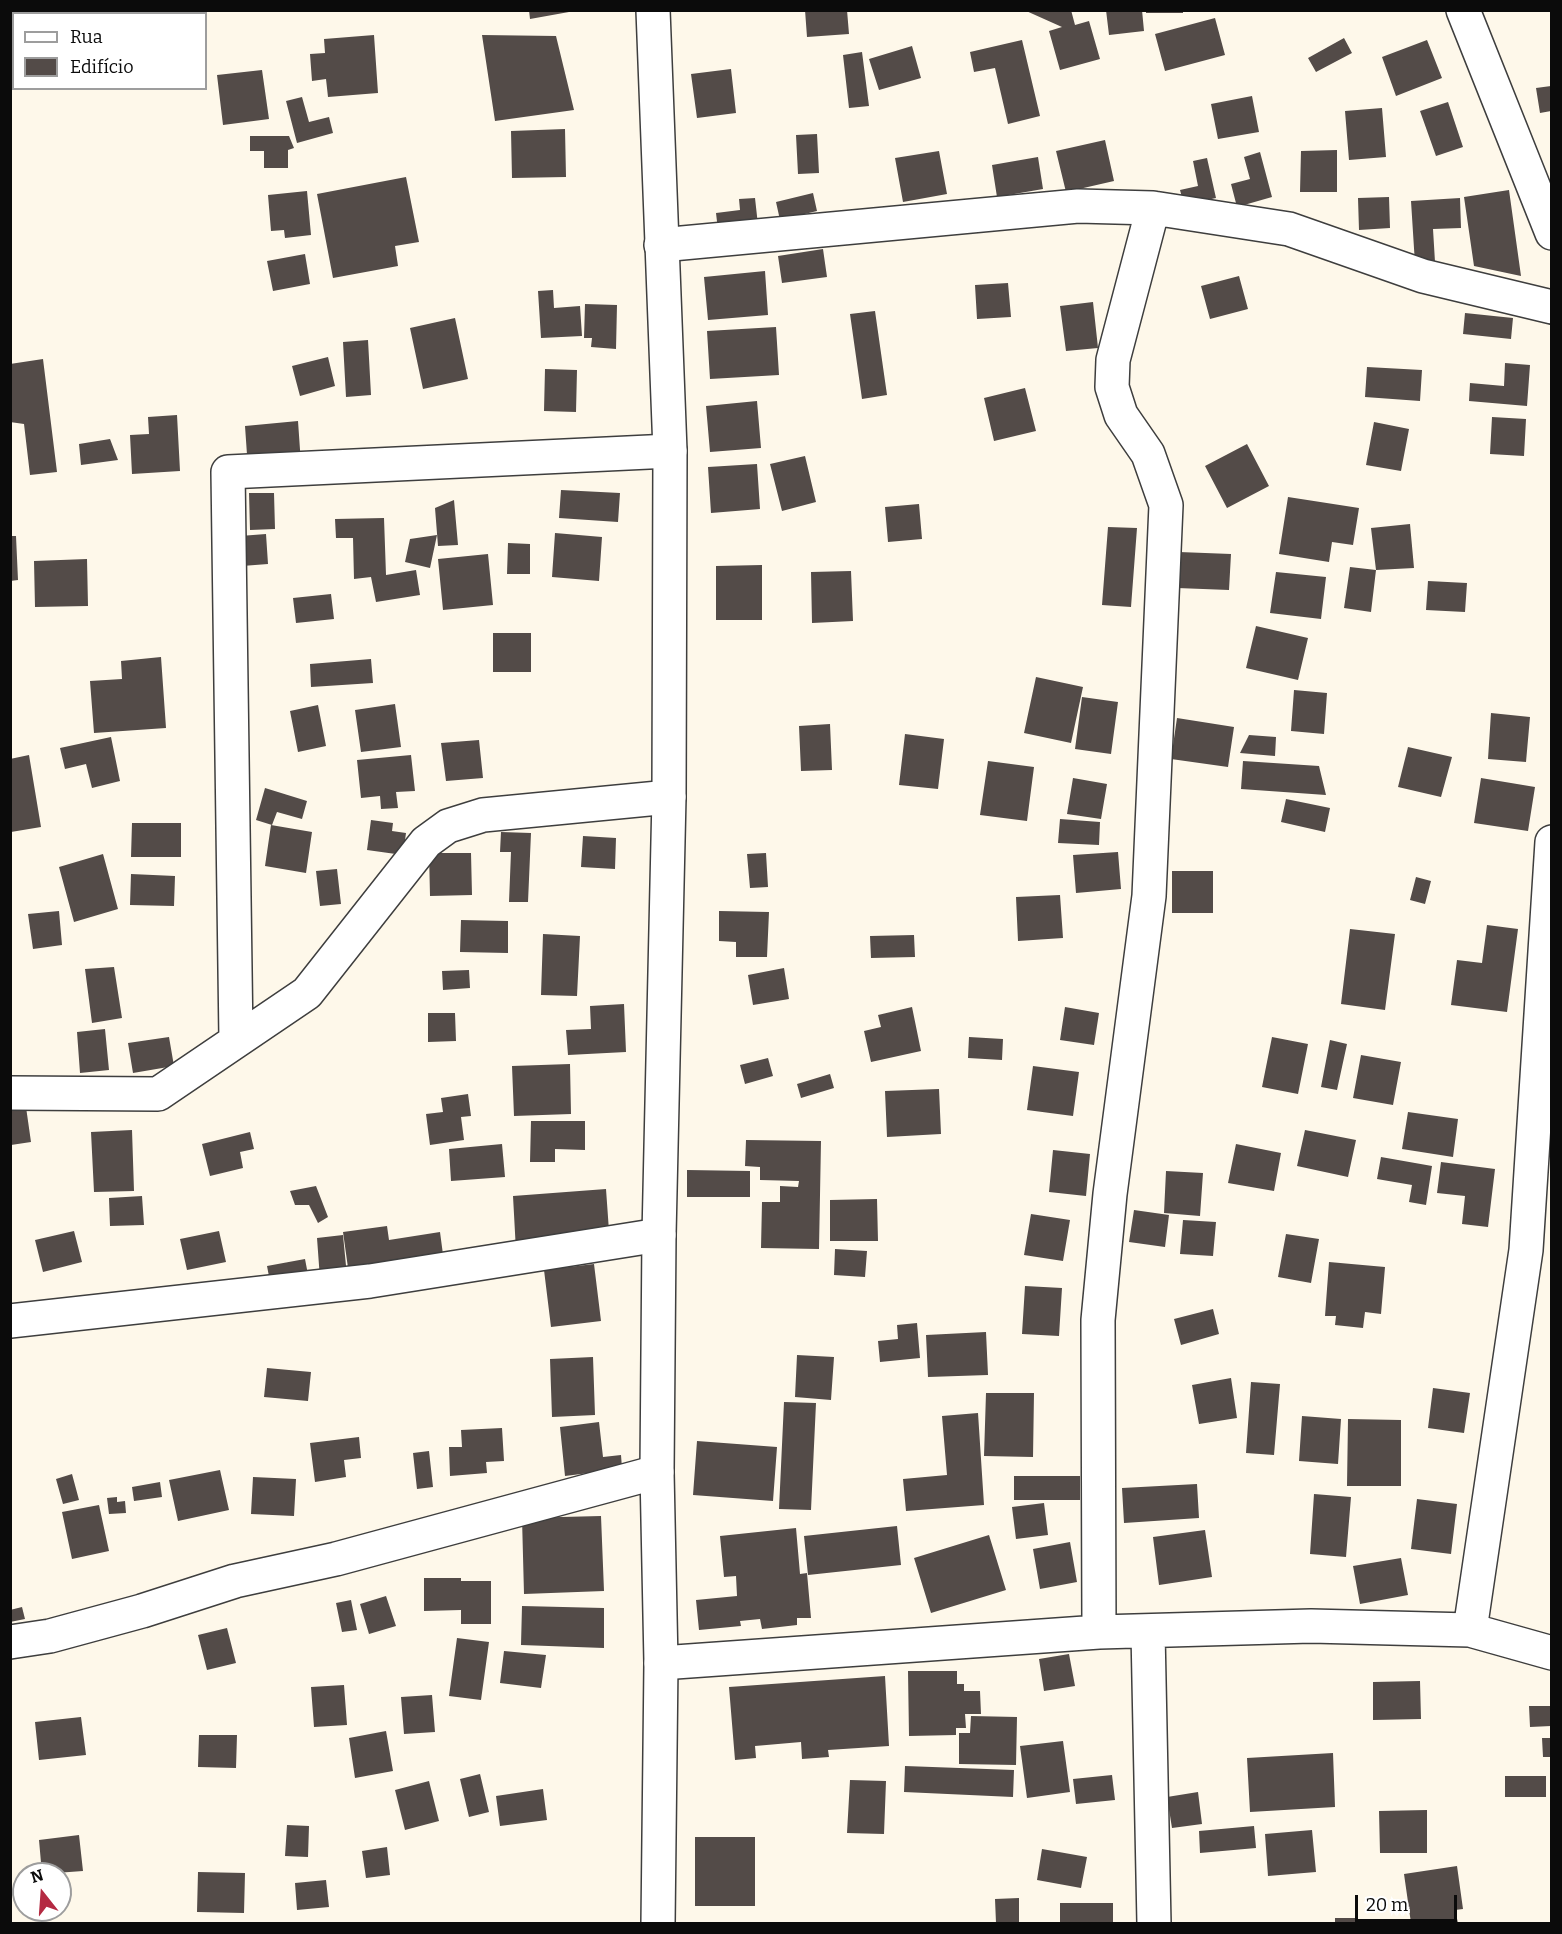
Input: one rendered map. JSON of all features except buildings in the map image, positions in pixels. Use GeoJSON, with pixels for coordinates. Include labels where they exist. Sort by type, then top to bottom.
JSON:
{"type":"FeatureCollection","features":[{"type":"Feature","properties":{"kind":"street"},"geometry":{"type":"LineString","coordinates":[[653,10],[670,452],[669,797],[657,1472],[661,1663],[658,1923]]}},
{"type":"Feature","properties":{"kind":"street"},"geometry":{"type":"LineString","coordinates":[[1463,10],[1551,233]]}},
{"type":"Feature","properties":{"kind":"street"},"geometry":{"type":"LineString","coordinates":[[661,245],[1078,206],[1154,208],[1289,229],[1423,276],[1551,307]]}},
{"type":"Feature","properties":{"kind":"street"},"geometry":{"type":"LineString","coordinates":[[1099,1632],[1098,1320],[1111,1183],[1149,896],[1166,505],[1148,454],[1120,415],[1112,387],[1113,360],[1154,208]]}},
{"type":"Feature","properties":{"kind":"street"},"geometry":{"type":"LineString","coordinates":[[236,1040],[228,472],[670,452]]}},
{"type":"Feature","properties":{"kind":"street"},"geometry":{"type":"LineString","coordinates":[[10,1093],[158,1094],[307,993],[426,842],[448,826],[483,815],[669,797]]}},
{"type":"Feature","properties":{"kind":"street"},"geometry":{"type":"LineString","coordinates":[[1470,1630],[1526,1250],[1551,842]]}},
{"type":"Feature","properties":{"kind":"street"},"geometry":{"type":"LineString","coordinates":[[10,1321],[370,1281],[660,1235]]}},
{"type":"Feature","properties":{"kind":"street"},"geometry":{"type":"LineString","coordinates":[[10,1642],[50,1636],[142,1611],[236,1581],[336,1559],[657,1472]]}},
{"type":"Feature","properties":{"kind":"street"},"geometry":{"type":"LineString","coordinates":[[661,1663],[1099,1632],[1311,1626],[1470,1630],[1551,1653]]}},
{"type":"Feature","properties":{"kind":"street"},"geometry":{"type":"LineString","coordinates":[[1148,1632],[1154,1923]]}}]}
